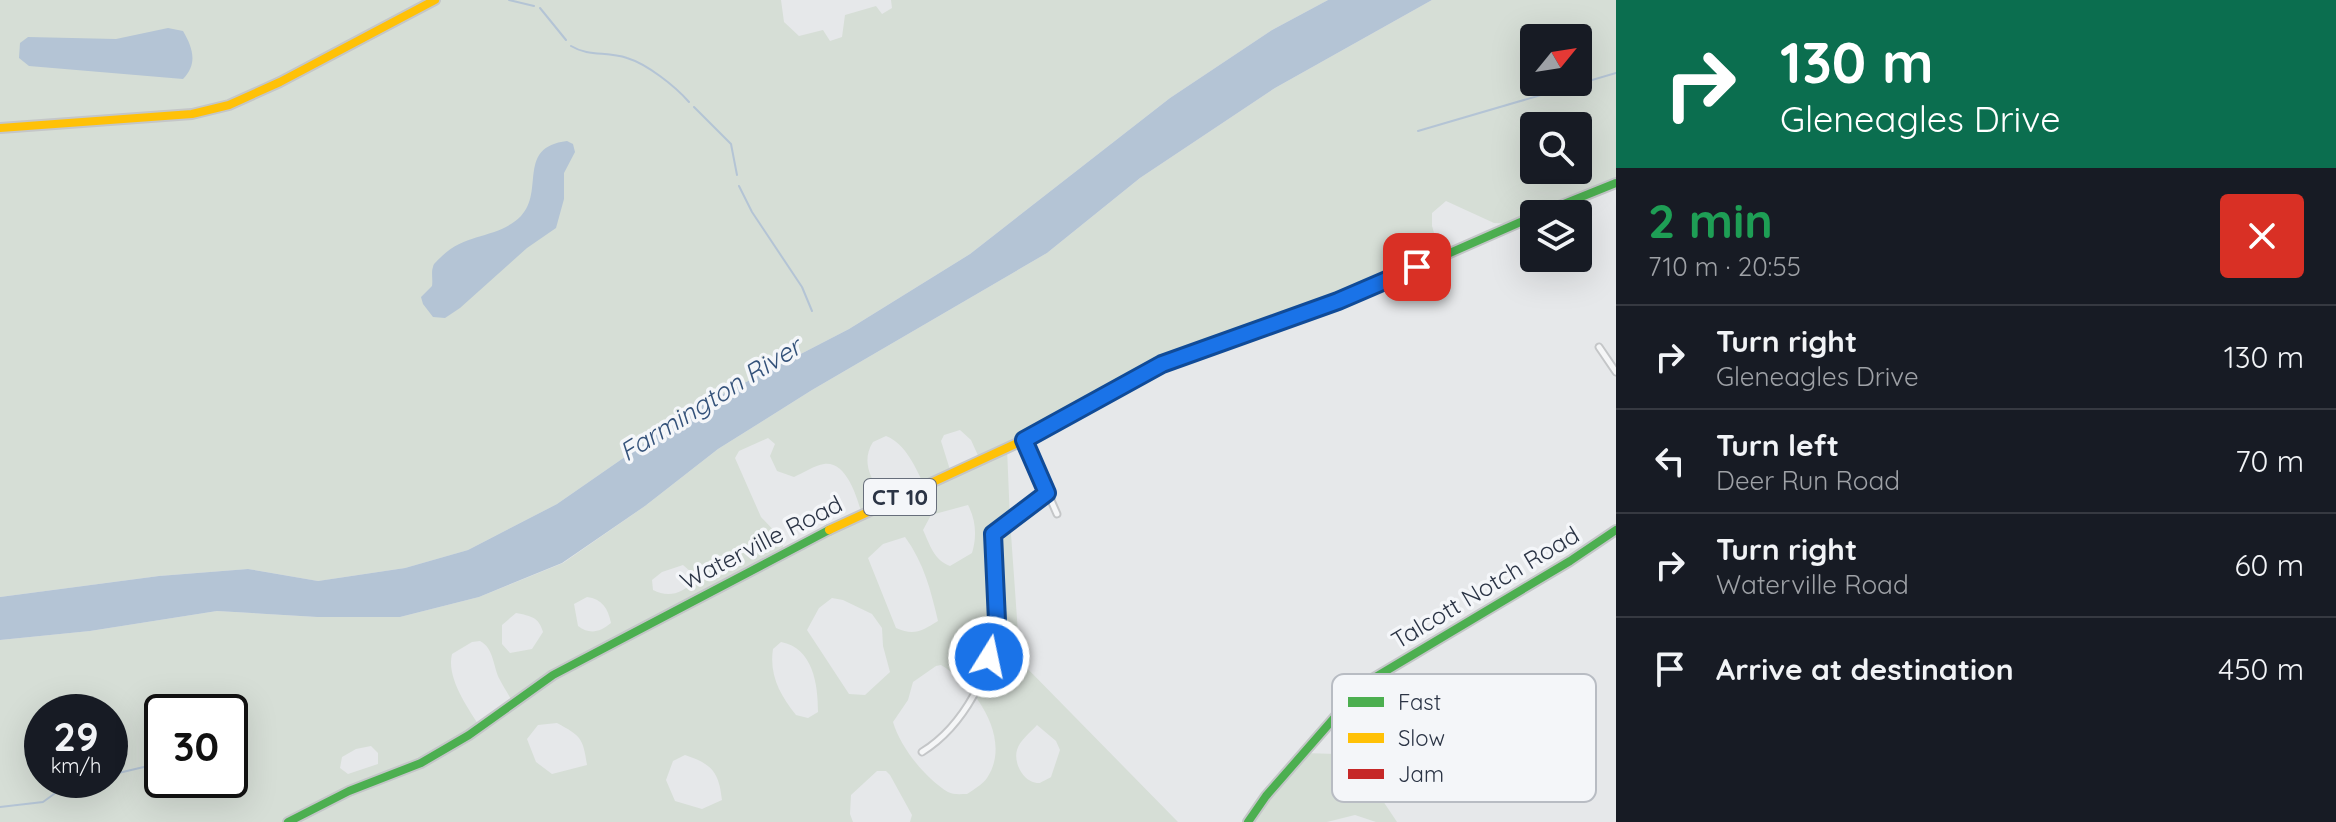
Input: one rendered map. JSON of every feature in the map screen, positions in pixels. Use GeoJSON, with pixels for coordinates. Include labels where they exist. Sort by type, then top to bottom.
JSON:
{"type":"FeatureCollection","features":[{"type":"Feature","properties":{"kind":"main road"},"geometry":{"type":"LineString","coordinates":[[0,128],[192,114],[229,105],[280,82],[435,0]]}},
{"type":"Feature","properties":{"kind":"main road","name":"Waterville Road"},"geometry":{"type":"LineString","coordinates":[[1574,200],[1616,183]]}},
{"type":"Feature","properties":{"kind":"main road","name":"Waterville Road"},"geometry":{"type":"LineString","coordinates":[[288,822],[349,791],[421,763],[469,735],[553,675],[860,514],[1024,440],[1162,364],[1338,301],[1520,222]]}},
{"type":"Feature","properties":{"kind":"main road","name":"Talcott Notch Road"},"geometry":{"type":"LineString","coordinates":[[1381,674],[1570,561],[1616,530]]}},
{"type":"Feature","properties":{"kind":"main road","name":"Talcott Notch Road"},"geometry":{"type":"LineString","coordinates":[[1248,822],[1266,796],[1332,721]]}},
{"type":"Feature","properties":{"kind":"street"},"geometry":{"type":"LineString","coordinates":[[1599,347],[1616,372]]}},
{"type":"Feature","properties":{"kind":"street"},"geometry":{"type":"LineString","coordinates":[[1024,440],[1057,514]]}},
{"type":"Feature","properties":{"kind":"street"},"geometry":{"type":"LineString","coordinates":[[922,752],[938,742],[969,705],[989,657],[997,621],[993,534],[1047,493]]}},
{"type":"Feature","properties":{"kind":"shaded area"},"geometry":{"type":"Polygon","coordinates":[[[0,0],[781,0],[784,22],[799,36],[823,30],[830,41],[842,37],[845,15],[876,6],[882,14],[892,8],[891,0],[1328,0],[1272,30],[1170,98],[970,254],[849,329],[694,409],[557,504],[468,550],[405,568],[318,581],[248,569],[159,576],[0,597],[0,0]]]}},
{"type":"Feature","properties":{"kind":"shaded area"},"geometry":{"type":"Polygon","coordinates":[[[1432,0],[1616,0],[1616,183],[1574,200],[1520,200],[1520,222],[1514,224],[1494,223],[1446,201],[1432,213],[1432,226],[1441,256],[1162,364],[1007,448],[1020,661],[1178,822],[910,822],[912,815],[890,775],[886,771],[877,771],[851,795],[850,814],[853,822],[0,822],[0,640],[90,631],[217,611],[317,617],[400,617],[479,597],[563,563],[645,506],[718,449],[812,390],[1047,253],[1140,178],[1275,88],[1432,0]],[[960,430],[944,435],[941,441],[951,473],[980,460],[971,440],[960,430]],[[886,436],[873,442],[868,455],[870,473],[879,490],[892,492],[898,497],[924,485],[904,450],[893,439],[886,436]],[[768,438],[739,451],[735,458],[761,517],[780,537],[785,552],[862,514],[850,482],[839,468],[824,464],[794,477],[777,471],[770,456],[775,444],[768,438]],[[968,505],[931,515],[923,530],[936,556],[950,566],[972,553],[975,529],[968,505]],[[905,537],[883,544],[868,558],[896,628],[918,631],[938,621],[922,567],[905,537]],[[683,565],[662,572],[652,580],[653,590],[664,594],[685,589],[694,580],[683,565]],[[587,597],[574,604],[578,626],[595,631],[611,623],[600,602],[587,597]],[[832,598],[819,608],[807,630],[849,694],[865,695],[890,672],[882,628],[872,614],[832,598]],[[516,613],[502,625],[502,644],[510,653],[532,649],[543,632],[537,620],[516,613]],[[472,642],[452,654],[451,663],[459,692],[480,727],[513,703],[485,644],[472,642]],[[781,642],[773,649],[773,667],[781,692],[796,715],[808,718],[818,712],[812,669],[800,652],[781,642]],[[941,665],[936,666],[913,682],[908,700],[893,722],[901,742],[915,762],[948,792],[967,794],[980,785],[994,763],[996,747],[986,714],[966,686],[941,665]],[[557,723],[538,725],[527,739],[536,762],[552,774],[587,765],[580,739],[557,723]],[[1037,725],[1020,743],[1016,755],[1018,766],[1025,776],[1040,783],[1051,777],[1060,750],[1056,741],[1037,725]],[[371,746],[356,749],[342,757],[340,768],[348,774],[378,764],[378,753],[371,746]],[[685,755],[673,761],[666,780],[675,801],[702,809],[722,800],[719,782],[712,770],[685,755]]]}},
{"type":"Feature","properties":{"kind":"shaded area"},"geometry":{"type":"Polygon","coordinates":[[[1305,753],[1332,754],[1332,802],[1384,802],[1397,822],[1376,822],[1355,815],[1327,822],[1248,822],[1305,753]]]}},
{"type":"Feature","properties":{"kind":"water"},"geometry":{"type":"Polygon","coordinates":[[[1328,0],[1432,0],[1275,88],[1140,178],[1047,253],[812,390],[718,449],[645,506],[562,563],[479,597],[400,617],[317,617],[217,611],[90,631],[0,640],[0,597],[159,576],[248,569],[318,581],[405,568],[468,550],[557,504],[694,409],[849,329],[970,254],[1170,98],[1272,30],[1328,0]]]}},
{"type":"Feature","properties":{"kind":"water"},"geometry":{"type":"Polygon","coordinates":[[[168,28],[183,31],[191,50],[191,68],[183,79],[29,66],[19,58],[20,43],[28,37],[116,39],[168,28]]]}},
{"type":"Feature","properties":{"kind":"water"},"geometry":{"type":"Polygon","coordinates":[[[567,141],[573,144],[575,152],[564,173],[564,199],[556,228],[527,248],[460,308],[445,318],[433,317],[421,297],[432,286],[435,263],[460,243],[502,229],[521,216],[531,195],[536,161],[551,145],[567,141]]]}},
{"type":"Feature","properties":{"kind":"waterway"},"geometry":{"type":"LineString","coordinates":[[509,0],[534,6]]}},
{"type":"Feature","properties":{"kind":"waterway"},"geometry":{"type":"LineString","coordinates":[[540,8],[566,40]]}},
{"type":"Feature","properties":{"kind":"waterway"},"geometry":{"type":"LineString","coordinates":[[571,46],[585,52],[635,61],[660,76],[689,102]]}},
{"type":"Feature","properties":{"kind":"waterway"},"geometry":{"type":"LineString","coordinates":[[1418,131],[1616,73]]}},
{"type":"Feature","properties":{"kind":"waterway"},"geometry":{"type":"LineString","coordinates":[[694,107],[731,144],[737,175]]}},
{"type":"Feature","properties":{"kind":"waterway"},"geometry":{"type":"LineString","coordinates":[[739,186],[752,212],[802,287],[812,311]]}},
{"type":"Feature","properties":{"kind":"waterway"},"geometry":{"type":"LineString","coordinates":[[128,771],[144,767]]}},
{"type":"Feature","properties":{"kind":"waterway"},"geometry":{"type":"LineString","coordinates":[[0,807],[43,802],[48,798]]}},
{"type":"Feature","properties":{"kind":"traffic: fast"},"geometry":{"type":"LineString","coordinates":[[1574,200],[1616,183]]}},
{"type":"Feature","properties":{"kind":"traffic: fast"},"geometry":{"type":"LineString","coordinates":[[1427,263],[1520,222]]}},
{"type":"Feature","properties":{"kind":"traffic: fast"},"geometry":{"type":"LineString","coordinates":[[288,822],[349,791],[421,763],[469,735],[553,675],[829,530]]}},
{"type":"Feature","properties":{"kind":"traffic: fast"},"geometry":{"type":"LineString","coordinates":[[1381,674],[1570,561],[1616,530]]}},
{"type":"Feature","properties":{"kind":"traffic: fast"},"geometry":{"type":"LineString","coordinates":[[1248,822],[1266,796],[1332,720]]}},
{"type":"Feature","properties":{"kind":"traffic: slow"},"geometry":{"type":"LineString","coordinates":[[0,128],[192,114],[229,105],[280,82],[435,0]]}},
{"type":"Feature","properties":{"kind":"traffic: slow"},"geometry":{"type":"LineString","coordinates":[[829,530],[1024,440],[1085,407]]}},
{"type":"Feature","properties":{"kind":"traffic: jam"},"geometry":{"type":"LineString","coordinates":[[1085,407],[1162,364],[1338,301],[1427,263]]}},
{"type":"Feature","properties":{"kind":"route"},"geometry":{"type":"LineString","coordinates":[[989,657],[997,621],[993,534],[1047,493],[1024,440],[1162,364],[1338,301],[1417,267]]}},
{"type":"Feature","properties":{"kind":"water label","name":"Farmington River"},"geometry":{"type":"Point","coordinates":[710,399]}}]}
